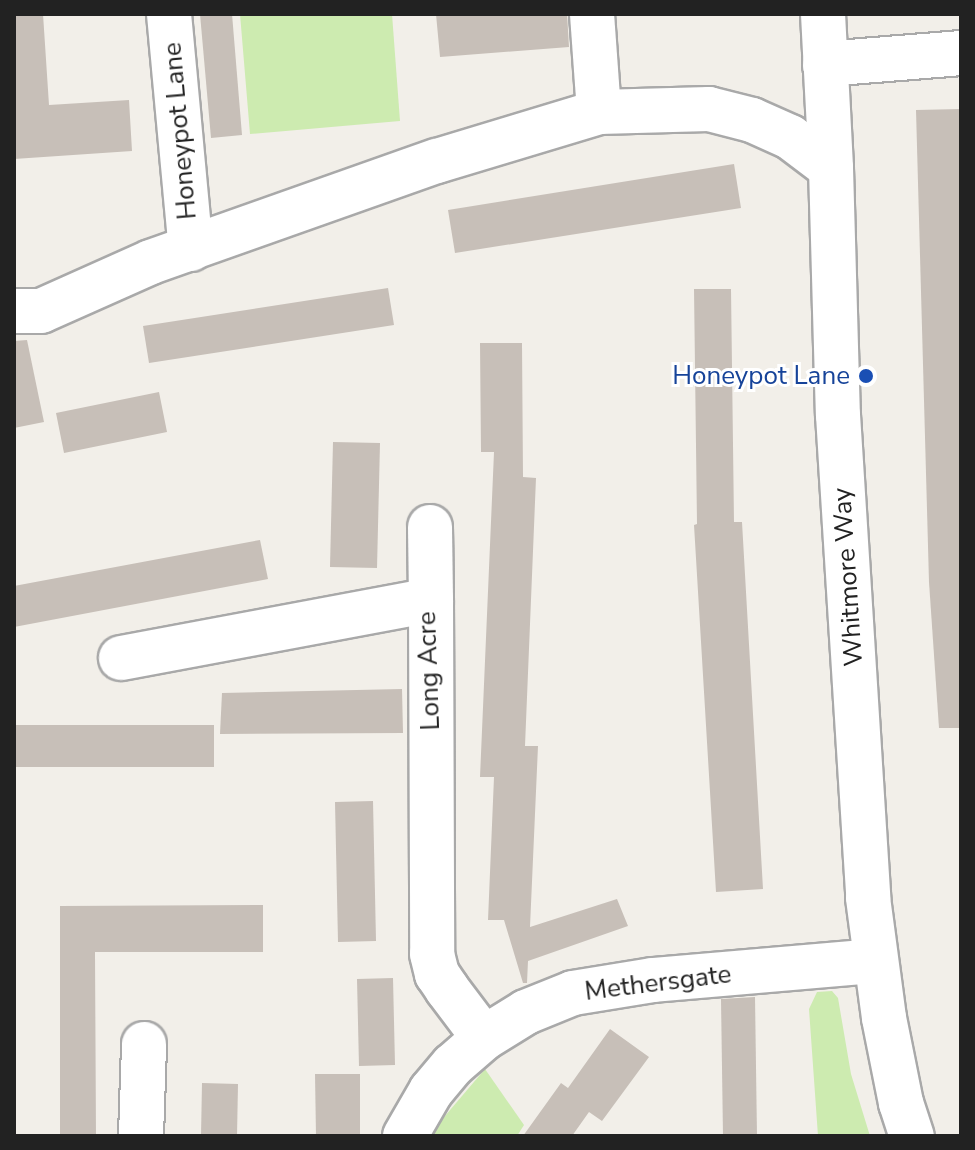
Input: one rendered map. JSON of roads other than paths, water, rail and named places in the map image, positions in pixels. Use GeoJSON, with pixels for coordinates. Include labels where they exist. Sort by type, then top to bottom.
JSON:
{"type":"FeatureCollection","features":[{"type":"Feature","properties":{"kind":"street","name":"Honeypot Lane"},"geometry":{"type":"LineString","coordinates":[[169,14],[191,249]]}},
{"type":"Feature","properties":{"kind":"street"},"geometry":{"type":"LineString","coordinates":[[592,14],[599,112]]}},
{"type":"Feature","properties":{"kind":"street","name":"Whitmore Way"},"geometry":{"type":"LineString","coordinates":[[823,14],[838,415],[874,961],[901,1103],[912,1136]]}},
{"type":"Feature","properties":{"kind":"street"},"geometry":{"type":"LineString","coordinates":[[825,64],[961,53]]}},
{"type":"Feature","properties":{"kind":"street","name":"Honeypot Lane"},"geometry":{"type":"LineString","coordinates":[[14,311],[41,311],[191,249],[437,161],[599,112],[709,109],[752,120],[790,137],[831,168]]}},
{"type":"Feature","properties":{"kind":"street"},"geometry":{"type":"LineString","coordinates":[[430,527],[431,600]]}},
{"type":"Feature","properties":{"kind":"street","name":"Long Acre"},"geometry":{"type":"LineString","coordinates":[[121,658],[431,600],[432,954],[437,974],[484,1038]]}},
{"type":"Feature","properties":{"kind":"street","name":"Methersgate"},"geometry":{"type":"LineString","coordinates":[[405,1136],[431,1091],[453,1065],[484,1038],[526,1012],[595,988],[874,961]]}},
{"type":"Feature","properties":{"kind":"street"},"geometry":{"type":"LineString","coordinates":[[141,1136],[144,1044]]}},
{"type":"Feature","properties":{"kind":"place","name":"Honeypot Lane"},"geometry":{"type":"Point","coordinates":[866,376]}}]}
